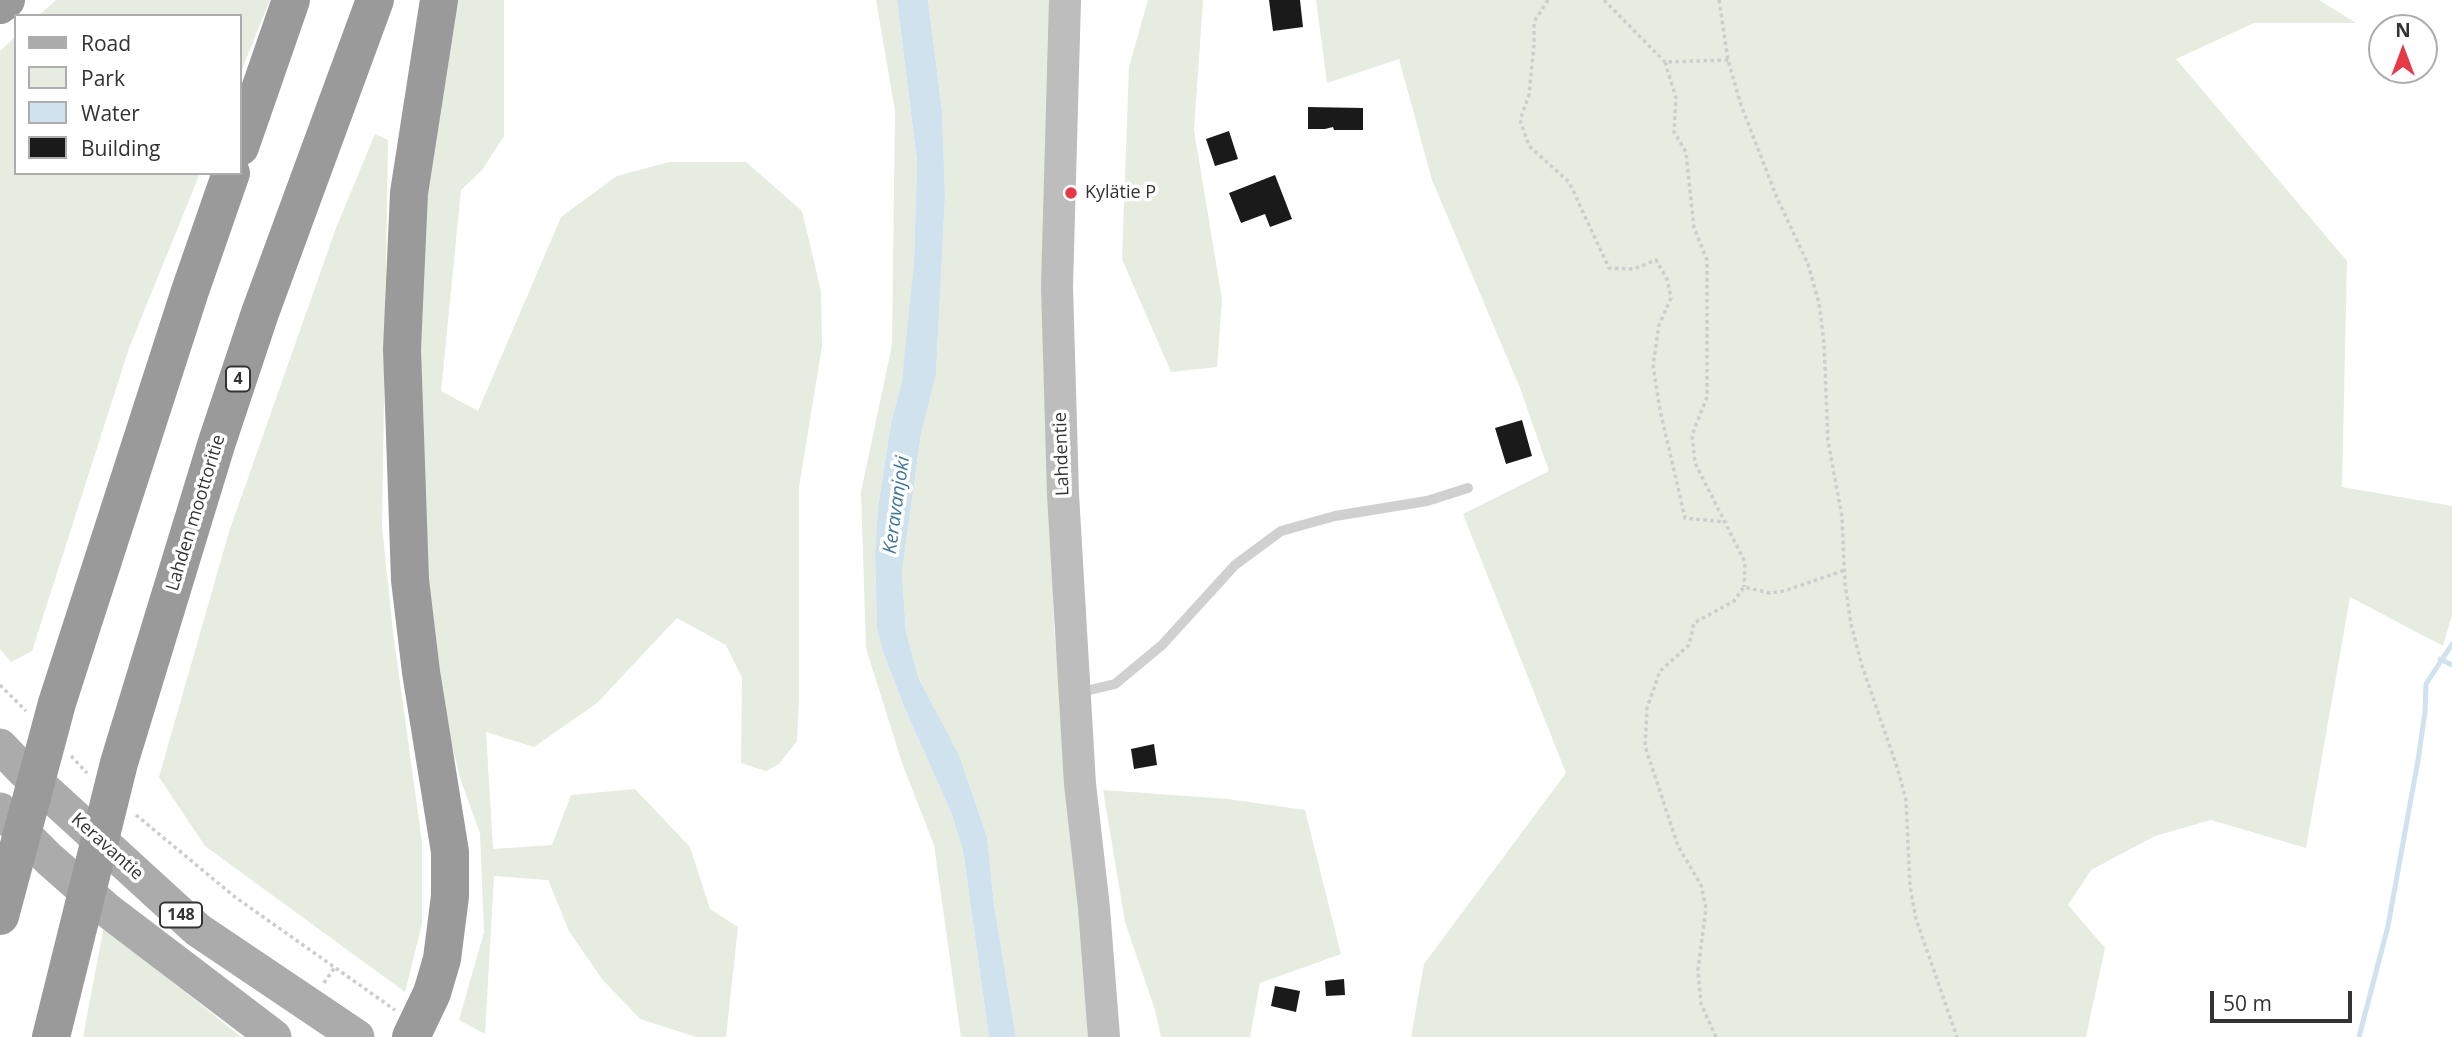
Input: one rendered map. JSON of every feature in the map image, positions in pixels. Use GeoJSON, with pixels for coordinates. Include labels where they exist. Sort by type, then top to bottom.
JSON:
{"type":"FeatureCollection","features":[{"type":"Feature","properties":{"kind":"highway"},"geometry":{"type":"LineString","coordinates":[[0,5],[6,0]]}},
{"type":"Feature","properties":{"kind":"highway"},"geometry":{"type":"LineString","coordinates":[[242,141],[291,0]]}},
{"type":"Feature","properties":{"kind":"highway","name":"Lahden moottoritie"},"geometry":{"type":"LineString","coordinates":[[51,1037],[106,771],[256,326],[375,0]]}},
{"type":"Feature","properties":{"kind":"highway"},"geometry":{"type":"LineString","coordinates":[[408,1027],[432,993],[442,959],[450,896],[450,852],[421,672],[410,580],[402,349],[409,193],[439,0]]}},
{"type":"Feature","properties":{"kind":"highway"},"geometry":{"type":"LineString","coordinates":[[0,914],[43,708],[230,175]]}},
{"type":"Feature","properties":{"kind":"main road","name":"Lahdentie"},"geometry":{"type":"LineString","coordinates":[[1065,0],[1056,286],[1063,495],[1080,784],[1094,908],[1104,1037]]}},
{"type":"Feature","properties":{"kind":"main road","name":"Keravantie"},"geometry":{"type":"LineString","coordinates":[[0,746],[198,930],[357,1037]]}},
{"type":"Feature","properties":{"kind":"main road","name":"148"},"geometry":{"type":"LineString","coordinates":[[0,810],[107,910],[274,1037]]}},
{"type":"Feature","properties":{"kind":"main road","name":"Lahdentie"},"geometry":{"type":"LineString","coordinates":[[1094,908],[1116,995],[1123,1037]]}},
{"type":"Feature","properties":{"kind":"lane"},"geometry":{"type":"LineString","coordinates":[[1074,693],[1115,684],[1162,645],[1235,565],[1281,531],[1335,516],[1427,501],[1468,488]]}},
{"type":"Feature","properties":{"kind":"path"},"geometry":{"type":"LineString","coordinates":[[1548,0],[1534,22],[1529,95],[1520,120],[1529,146],[1569,181],[1609,268],[1634,269],[1656,260],[1667,279],[1671,298],[1658,326],[1653,365],[1677,485],[1685,518],[1725,522]]}},
{"type":"Feature","properties":{"kind":"path"},"geometry":{"type":"LineString","coordinates":[[1604,0],[1665,62],[1676,98],[1674,132],[1686,152],[1694,228],[1707,260],[1707,397],[1692,435],[1695,463],[1745,562],[1744,587],[1734,601],[1694,623],[1689,645],[1660,671],[1647,708],[1645,746],[1678,846],[1702,885],[1706,908],[1698,970],[1702,1004],[1716,1037]]}},
{"type":"Feature","properties":{"kind":"path"},"geometry":{"type":"LineString","coordinates":[[1719,0],[1728,60],[1741,105],[1777,198],[1808,264],[1819,303],[1824,343],[1828,441],[1842,517],[1851,624],[1861,666],[1906,800],[1910,886],[1916,919],[1957,1037]]}},
{"type":"Feature","properties":{"kind":"path"},"geometry":{"type":"LineString","coordinates":[[1665,62],[1728,60]]}},
{"type":"Feature","properties":{"kind":"path"},"geometry":{"type":"LineString","coordinates":[[1744,587],[1770,593],[1784,591],[1845,570]]}},
{"type":"Feature","properties":{"kind":"path"},"geometry":{"type":"LineString","coordinates":[[0,685],[43,708]]}},
{"type":"Feature","properties":{"kind":"path"},"geometry":{"type":"LineString","coordinates":[[65,751],[106,771]]}},
{"type":"Feature","properties":{"kind":"path"},"geometry":{"type":"LineString","coordinates":[[134,813],[235,897],[408,1027]]}},
{"type":"Feature","properties":{"kind":"green space"},"geometry":{"type":"Polygon","coordinates":[[[56,0],[270,0],[242,69],[242,14],[40,14],[56,0]]]}},
{"type":"Feature","properties":{"kind":"green space"},"geometry":{"type":"Polygon","coordinates":[[[449,0],[504,0],[504,136],[482,170],[461,190],[441,391],[478,411],[561,217],[617,176],[669,162],[746,162],[802,211],[821,291],[822,346],[799,487],[797,741],[779,764],[766,771],[741,763],[742,678],[726,645],[677,618],[597,703],[534,747],[486,732],[493,849],[552,845],[571,795],[635,789],[690,847],[710,909],[738,927],[726,1037],[696,1037],[640,1019],[602,979],[569,931],[548,880],[494,876],[485,1034],[459,1020],[484,932],[480,833],[461,781],[438,690],[422,531],[416,364],[423,196],[449,0]]]}},
{"type":"Feature","properties":{"kind":"green space"},"geometry":{"type":"Polygon","coordinates":[[[876,0],[897,0],[917,162],[910,318],[902,381],[891,423],[878,507],[875,555],[877,628],[883,652],[951,812],[963,851],[989,1037],[961,1037],[934,845],[902,763],[866,648],[861,492],[892,345],[895,111],[876,0]]]}},
{"type":"Feature","properties":{"kind":"green space"},"geometry":{"type":"Polygon","coordinates":[[[928,0],[1051,0],[1044,245],[1054,629],[1096,1037],[1016,1037],[994,904],[987,837],[959,755],[919,679],[906,633],[902,572],[921,434],[936,374],[945,197],[942,110],[928,0]]]}},
{"type":"Feature","properties":{"kind":"green space"},"geometry":{"type":"Polygon","coordinates":[[[1148,0],[1203,0],[1194,130],[1222,299],[1217,367],[1171,372],[1122,259],[1129,67],[1148,0]]]}},
{"type":"Feature","properties":{"kind":"green space"},"geometry":{"type":"Polygon","coordinates":[[[1316,0],[2319,0],[2356,23],[2254,23],[2176,59],[2347,261],[2342,487],[2452,506],[2452,615],[2443,646],[2350,597],[2306,848],[2211,820],[2155,836],[2091,870],[2068,905],[2105,948],[2086,1037],[1411,1037],[1424,964],[1566,773],[1463,514],[1549,471],[1520,388],[1432,180],[1399,59],[1327,83],[1316,0]]]}},
{"type":"Feature","properties":{"kind":"green space"},"geometry":{"type":"Polygon","coordinates":[[[14,38],[14,175],[199,175],[129,348],[32,651],[11,662],[0,649],[0,51],[14,38]]]}},
{"type":"Feature","properties":{"kind":"green space"},"geometry":{"type":"Polygon","coordinates":[[[375,134],[388,140],[382,526],[393,632],[422,842],[422,924],[405,992],[205,846],[159,777],[229,532],[336,228],[375,134]]]}},
{"type":"Feature","properties":{"kind":"green space"},"geometry":{"type":"Polygon","coordinates":[[[1103,790],[1228,799],[1305,810],[1341,954],[1260,983],[1250,1037],[1161,1037],[1155,1010],[1125,922],[1103,790]]]}},
{"type":"Feature","properties":{"kind":"green space"},"geometry":{"type":"Polygon","coordinates":[[[104,926],[241,1037],[83,1037],[104,926]]]}},
{"type":"Feature","properties":{"kind":"water","name":"Keravanjoki"},"geometry":{"type":"Polygon","coordinates":[[[897,0],[928,0],[942,110],[945,197],[936,374],[921,434],[902,572],[906,633],[919,679],[959,755],[987,837],[994,904],[1016,1037],[989,1037],[963,851],[951,812],[883,652],[877,628],[875,555],[878,507],[891,423],[902,381],[914,263],[917,162],[897,0]]]}},
{"type":"Feature","properties":{"kind":"building"},"geometry":{"type":"Polygon","coordinates":[[[1269,0],[1300,0],[1303,27],[1273,31],[1269,0]]]}},
{"type":"Feature","properties":{"kind":"building"},"geometry":{"type":"Polygon","coordinates":[[[1308,107],[1363,108],[1363,130],[1334,130],[1333,127],[1308,129],[1308,107]]]}},
{"type":"Feature","properties":{"kind":"building"},"geometry":{"type":"Polygon","coordinates":[[[1229,131],[1238,159],[1215,166],[1206,139],[1229,131]]]}},
{"type":"Feature","properties":{"kind":"building"},"geometry":{"type":"Polygon","coordinates":[[[1275,175],[1292,219],[1270,227],[1265,214],[1241,223],[1229,193],[1275,175]]]}},
{"type":"Feature","properties":{"kind":"building"},"geometry":{"type":"Polygon","coordinates":[[[1522,420],[1532,456],[1506,464],[1495,428],[1522,420]]]}},
{"type":"Feature","properties":{"kind":"building"},"geometry":{"type":"Polygon","coordinates":[[[1154,744],[1157,765],[1134,769],[1131,749],[1154,744]]]}},
{"type":"Feature","properties":{"kind":"building"},"geometry":{"type":"Polygon","coordinates":[[[1344,979],[1345,995],[1326,996],[1325,981],[1344,979]]]}},
{"type":"Feature","properties":{"kind":"building"},"geometry":{"type":"Polygon","coordinates":[[[1275,986],[1300,991],[1296,1012],[1271,1006],[1275,986]]]}},
{"type":"Feature","properties":{"kind":"waterway"},"geometry":{"type":"LineString","coordinates":[[2359,1037],[2388,926],[2418,760],[2426,684],[2452,644]]}},
{"type":"Feature","properties":{"kind":"waterway"},"geometry":{"type":"LineString","coordinates":[[2440,659],[2452,665]]}},
{"type":"Feature","properties":{"kind":"place","name":"Kylätie P"},"geometry":{"type":"Point","coordinates":[1071,193]}}]}
